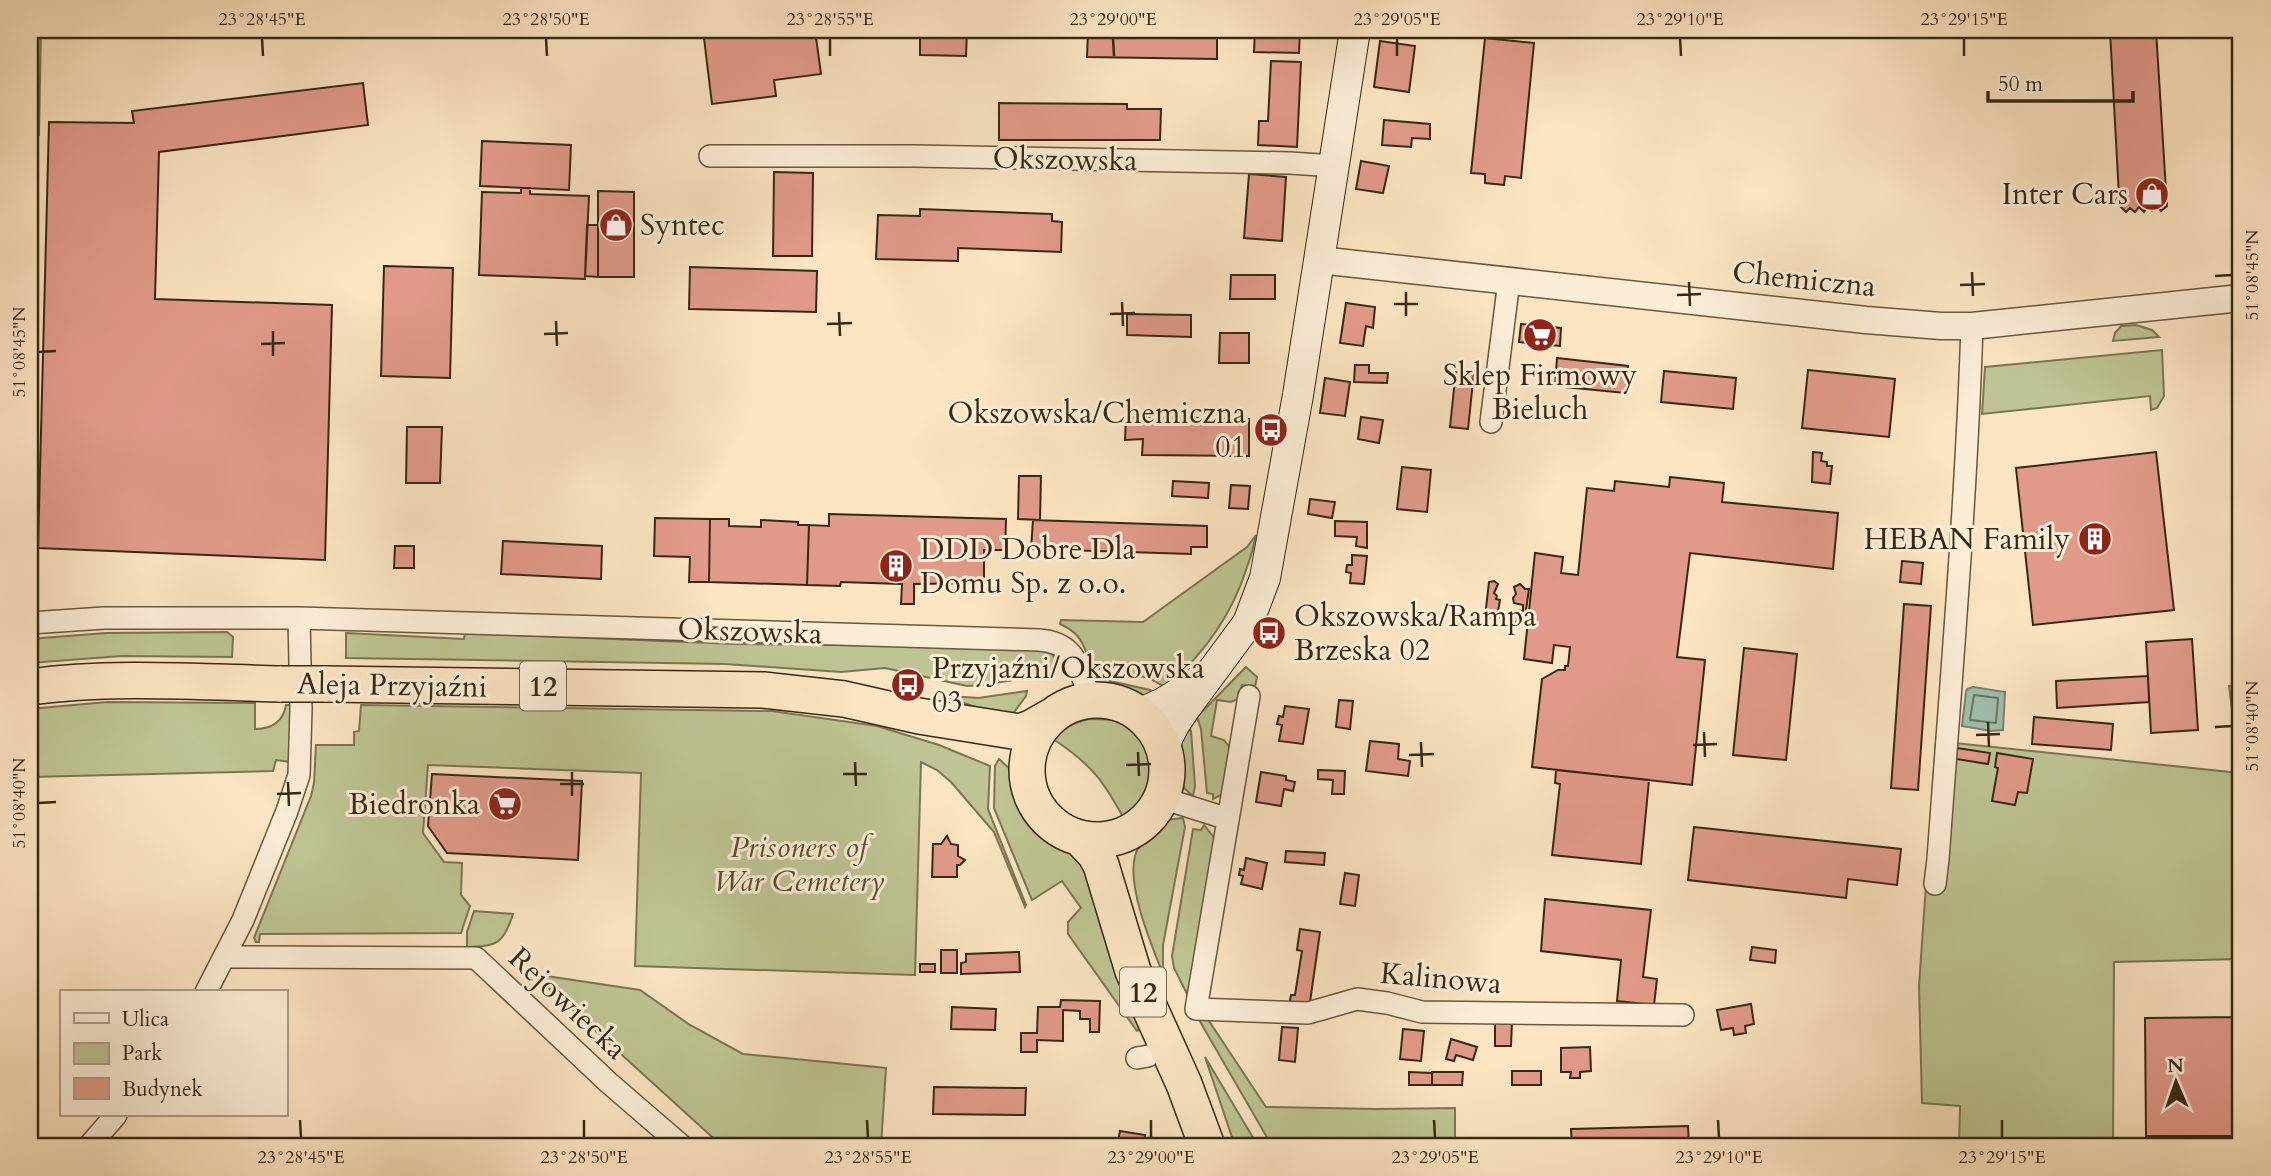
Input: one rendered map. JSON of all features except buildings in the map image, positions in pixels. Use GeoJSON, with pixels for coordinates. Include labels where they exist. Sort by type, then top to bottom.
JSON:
{"type":"FeatureCollection","features":[{"type":"Feature","properties":{"kind":"highway","name":"Aleja Przyjaźni"},"geometry":{"type":"LineString","coordinates":[[30,687],[149,681],[762,690],[844,699],[919,716],[1019,732],[1031,729],[1074,698]]}},
{"type":"Feature","properties":{"kind":"highway"},"geometry":{"type":"LineString","coordinates":[[1028,785],[1027,760],[1035,736],[1074,698],[1117,702],[1139,714],[1154,728],[1163,747],[1168,772],[1162,798],[1148,820],[1126,835],[1104,841],[1081,839]]}},
{"type":"Feature","properties":{"kind":"highway","name":"Aleja Przyjaźni"},"geometry":{"type":"LineString","coordinates":[[919,716],[1010,758],[1020,768],[1028,785]]}},
{"type":"Feature","properties":{"kind":"highway","name":"12"},"geometry":{"type":"LineString","coordinates":[[1028,785],[1035,804],[1047,820],[1063,832],[1081,839],[1101,865],[1133,971],[1184,1084],[1207,1146]]}},
{"type":"Feature","properties":{"kind":"highway","name":"12"},"geometry":{"type":"LineString","coordinates":[[1126,835],[1124,860],[1147,952],[1208,1085],[1230,1146]]}},
{"type":"Feature","properties":{"kind":"main road"},"geometry":{"type":"LineString","coordinates":[[1163,747],[1174,725],[1248,623],[1265,578],[1278,516],[1355,30]]}},
{"type":"Feature","properties":{"kind":"main road"},"geometry":{"type":"LineString","coordinates":[[1139,714],[1163,703],[1211,672]]}},
{"type":"Feature","properties":{"kind":"street","name":"Okszowska"},"geometry":{"type":"LineString","coordinates":[[710,156],[915,156],[1335,166]]}},
{"type":"Feature","properties":{"kind":"street","name":"Chemiczna"},"geometry":{"type":"LineString","coordinates":[[1319,260],[1941,326],[1972,326],[2241,298]]}},
{"type":"Feature","properties":{"kind":"street"},"geometry":{"type":"LineString","coordinates":[[1491,422],[1509,281]]}},
{"type":"Feature","properties":{"kind":"street"},"geometry":{"type":"LineString","coordinates":[[1935,884],[1961,552],[1972,326]]}},
{"type":"Feature","properties":{"kind":"street"},"geometry":{"type":"LineString","coordinates":[[30,623],[104,618],[299,618],[299,775],[266,866],[207,990]]}},
{"type":"Feature","properties":{"kind":"street","name":"Okszowska"},"geometry":{"type":"LineString","coordinates":[[299,618],[1052,641],[1063,645],[1075,659],[1074,698]]}},
{"type":"Feature","properties":{"kind":"street"},"geometry":{"type":"LineString","coordinates":[[1162,798],[1228,819],[1249,696]]}},
{"type":"Feature","properties":{"kind":"street","name":"Kalinowa"},"geometry":{"type":"LineString","coordinates":[[1228,819],[1196,1009],[1308,1013],[1357,999],[1422,1012],[1683,1015]]}},
{"type":"Feature","properties":{"kind":"street","name":"Rejowiecka"},"geometry":{"type":"LineString","coordinates":[[225,957],[476,958],[609,1083],[682,1146]]}},
{"type":"Feature","properties":{"kind":"street"},"geometry":{"type":"LineString","coordinates":[[89,1146],[115,1116]]}},
{"type":"Feature","properties":{"kind":"green space"},"geometry":{"type":"Polygon","coordinates":[[[30,30],[41,30],[39,135],[30,135],[30,30]]]}},
{"type":"Feature","properties":{"kind":"green space"},"geometry":{"type":"Polygon","coordinates":[[[2136,325],[2152,330],[2159,337],[2113,341],[2121,326],[2136,325]]]}},
{"type":"Feature","properties":{"kind":"green space"},"geometry":{"type":"Polygon","coordinates":[[[2162,350],[2164,396],[2157,408],[2151,410],[2150,396],[1982,414],[1985,367],[2162,350]]]}},
{"type":"Feature","properties":{"kind":"green space"},"geometry":{"type":"Polygon","coordinates":[[[1256,535],[1241,584],[1225,617],[1206,646],[1168,685],[1163,686],[1149,678],[1096,668],[1075,633],[1060,624],[1061,620],[1143,622],[1247,547],[1256,535]]]}},
{"type":"Feature","properties":{"kind":"green space"},"geometry":{"type":"Polygon","coordinates":[[[227,632],[233,637],[232,657],[122,656],[30,663],[30,639],[106,633],[227,632]]]}},
{"type":"Feature","properties":{"kind":"green space"},"geometry":{"type":"Polygon","coordinates":[[[346,633],[464,639],[465,633],[735,644],[1031,647],[1050,652],[1061,666],[1055,667],[1055,673],[967,686],[885,668],[841,672],[725,664],[346,658],[346,633]]]}},
{"type":"Feature","properties":{"kind":"green space"},"geometry":{"type":"Polygon","coordinates":[[[1246,667],[1257,677],[1255,687],[1242,685],[1238,699],[1231,702],[1217,700],[1211,736],[1224,740],[1231,749],[1225,790],[1213,799],[1213,794],[1207,793],[1201,729],[1197,717],[1246,667]]]}},
{"type":"Feature","properties":{"kind":"green space"},"geometry":{"type":"Polygon","coordinates":[[[1097,678],[1150,690],[1156,696],[1140,703],[1113,696],[1096,687],[1091,681],[1097,678]]]}},
{"type":"Feature","properties":{"kind":"green space"},"geometry":{"type":"Polygon","coordinates":[[[2241,685],[2241,959],[2114,962],[2113,1146],[1959,1146],[1960,1106],[1922,1103],[1919,986],[1936,741],[2240,773],[2229,686],[2241,685]]]}},
{"type":"Feature","properties":{"kind":"green space"},"geometry":{"type":"Polygon","coordinates":[[[1027,691],[1009,719],[950,698],[978,698],[1027,691]]]}},
{"type":"Feature","properties":{"kind":"green space"},"geometry":{"type":"Polygon","coordinates":[[[107,702],[255,703],[255,729],[267,728],[276,723],[286,705],[292,705],[291,762],[276,760],[273,771],[30,777],[30,709],[107,702]]]}},
{"type":"Feature","properties":{"kind":"green space","name":"Prisoners of War Cemetery"},"geometry":{"type":"Polygon","coordinates":[[[361,705],[772,711],[877,726],[939,745],[990,766],[988,809],[1026,905],[1025,907],[994,832],[951,782],[937,770],[921,762],[915,975],[635,966],[641,773],[428,765],[423,833],[444,862],[462,863],[461,895],[470,906],[461,933],[260,934],[259,942],[256,942],[254,938],[311,796],[316,745],[354,745],[354,732],[359,731],[361,705]]]}},
{"type":"Feature","properties":{"kind":"green space"},"geometry":{"type":"Polygon","coordinates":[[[1090,719],[1115,721],[1131,729],[1144,743],[1152,761],[1154,780],[1148,800],[1127,824],[1097,776],[1079,758],[1053,739],[1070,726],[1090,719]]]}},
{"type":"Feature","properties":{"kind":"green space"},"geometry":{"type":"Polygon","coordinates":[[[1184,723],[1191,731],[1195,786],[1193,796],[1179,780],[1176,771],[1176,753],[1184,723]]]}},
{"type":"Feature","properties":{"kind":"green space"},"geometry":{"type":"Polygon","coordinates":[[[999,759],[1011,770],[1022,804],[1038,830],[1088,863],[1150,1024],[1137,1031],[1068,934],[1068,922],[1081,908],[1062,881],[1032,900],[994,808],[995,766],[999,759]]]}},
{"type":"Feature","properties":{"kind":"green space"},"geometry":{"type":"Polygon","coordinates":[[[1183,818],[1185,827],[1163,945],[1163,974],[1137,899],[1133,869],[1137,850],[1157,826],[1168,820],[1183,818]]]}},
{"type":"Feature","properties":{"kind":"green space"},"geometry":{"type":"Polygon","coordinates":[[[1204,825],[1216,840],[1191,1002],[1174,968],[1172,956],[1193,829],[1201,830],[1204,825]]]}},
{"type":"Feature","properties":{"kind":"green space"},"geometry":{"type":"Polygon","coordinates":[[[474,911],[513,914],[506,931],[498,941],[486,946],[467,947],[467,932],[474,911]]]}},
{"type":"Feature","properties":{"kind":"green space"},"geometry":{"type":"Polygon","coordinates":[[[533,974],[640,990],[690,1025],[743,1054],[886,1068],[881,1146],[722,1146],[533,974]]]}},
{"type":"Feature","properties":{"kind":"green space"},"geometry":{"type":"Polygon","coordinates":[[[1198,1018],[1207,1018],[1266,1107],[1455,1108],[1455,1146],[1272,1146],[1198,1018]]]}},
{"type":"Feature","properties":{"kind":"green space"},"geometry":{"type":"Polygon","coordinates":[[[1205,1057],[1258,1146],[1235,1146],[1205,1057]]]}},
{"type":"Feature","properties":{"kind":"water"},"geometry":{"type":"Polygon","coordinates":[[[1973,687],[2005,692],[2003,730],[1991,731],[1962,726],[1966,692],[1973,687]]]}},
{"type":"Feature","properties":{"kind":"place","name":"Inter Cars"},"geometry":{"type":"Point","coordinates":[2152,194]}},
{"type":"Feature","properties":{"kind":"place","name":"Syntec"},"geometry":{"type":"Point","coordinates":[616,225]}},
{"type":"Feature","properties":{"kind":"place","name":"Sklep Firmowy Bieluch"},"geometry":{"type":"Point","coordinates":[1540,335]}},
{"type":"Feature","properties":{"kind":"place","name":"Okszowska/Chemiczna 01"},"geometry":{"type":"Point","coordinates":[1271,430]}},
{"type":"Feature","properties":{"kind":"place","name":"HEBAN Family"},"geometry":{"type":"Point","coordinates":[2095,539]}},
{"type":"Feature","properties":{"kind":"place","name":"DDD Dobre Dla Domu Sp. z o.o."},"geometry":{"type":"Point","coordinates":[896,566]}},
{"type":"Feature","properties":{"kind":"place","name":"Okszowska/Rampa Brzeska 02"},"geometry":{"type":"Point","coordinates":[1269,633]}},
{"type":"Feature","properties":{"kind":"place","name":"Przyjaźni/Okszowska 03"},"geometry":{"type":"Point","coordinates":[908,685]}},
{"type":"Feature","properties":{"kind":"place","name":"Biedronka"},"geometry":{"type":"Point","coordinates":[505,804]}}]}
